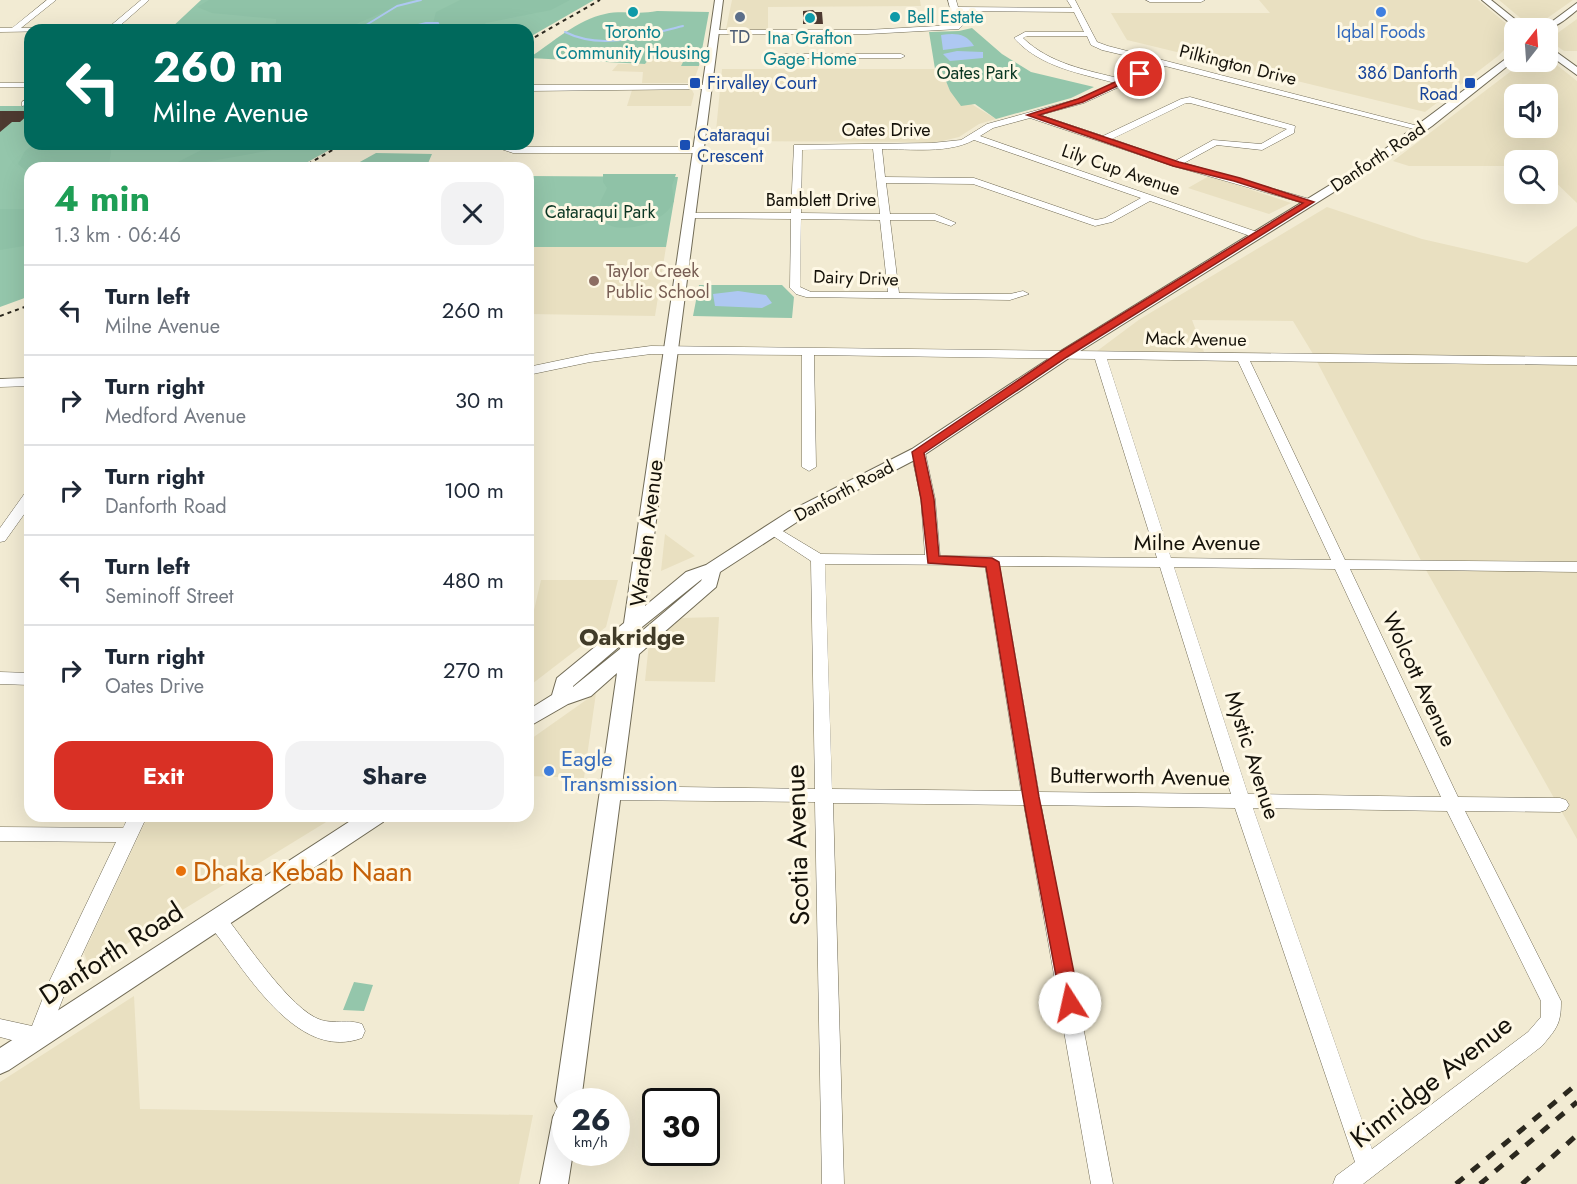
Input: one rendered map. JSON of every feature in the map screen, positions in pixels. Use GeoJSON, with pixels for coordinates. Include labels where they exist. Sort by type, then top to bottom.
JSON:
{"type":"FeatureCollection","features":[{"type":"Feature","properties":{"kind":"main road","name":"Warden Avenue"},"geometry":{"type":"LineString","coordinates":[[570,1088],[719,0]]}},
{"type":"Feature","properties":{"kind":"main road"},"geometry":{"type":"LineString","coordinates":[[1486,0],[1508,18]]}},
{"type":"Feature","properties":{"kind":"main road"},"geometry":{"type":"LineString","coordinates":[[1558,21],[1577,6]]}},
{"type":"Feature","properties":{"kind":"main road"},"geometry":{"type":"LineString","coordinates":[[1558,57],[1577,72]]}},
{"type":"Feature","properties":{"kind":"main road","name":"Danforth Road"},"geometry":{"type":"LineString","coordinates":[[561,699],[564,683],[692,576],[712,569],[771,530],[918,452],[1064,355],[1373,163],[1504,64]]}},
{"type":"Feature","properties":{"kind":"main road","name":"Danforth Road"},"geometry":{"type":"LineString","coordinates":[[534,716],[561,699],[584,691],[710,583],[712,569]]}},
{"type":"Feature","properties":{"kind":"main road","name":"Danforth Road"},"geometry":{"type":"LineString","coordinates":[[0,1062],[362,822]]}},
{"type":"Feature","properties":{"kind":"main road"},"geometry":{"type":"LineString","coordinates":[[557,1181],[559,1166]]}},
{"type":"Feature","properties":{"kind":"street"},"geometry":{"type":"LineString","coordinates":[[0,40],[52,0]]}},
{"type":"Feature","properties":{"kind":"street"},"geometry":{"type":"LineString","coordinates":[[117,24],[145,0]]}},
{"type":"Feature","properties":{"kind":"street"},"geometry":{"type":"LineString","coordinates":[[715,32],[867,32],[956,27],[959,25],[952,0]]}},
{"type":"Feature","properties":{"kind":"street","name":"Pilkington Drive"},"geometry":{"type":"LineString","coordinates":[[1071,0],[1094,42],[1105,48],[1422,128]]}},
{"type":"Feature","properties":{"kind":"street"},"geometry":{"type":"LineString","coordinates":[[1150,0],[1201,0]]}},
{"type":"Feature","properties":{"kind":"street"},"geometry":{"type":"LineString","coordinates":[[955,9],[1076,10]]}},
{"type":"Feature","properties":{"kind":"street"},"geometry":{"type":"LineString","coordinates":[[784,56],[899,59],[897,29]]}},
{"type":"Feature","properties":{"kind":"street"},"geometry":{"type":"LineString","coordinates":[[0,30],[24,30]]}},
{"type":"Feature","properties":{"kind":"street"},"geometry":{"type":"LineString","coordinates":[[783,32],[784,59],[790,63]]}},
{"type":"Feature","properties":{"kind":"street"},"geometry":{"type":"LineString","coordinates":[[1089,34],[1025,34],[1018,38],[1036,54],[1049,61],[1122,82]]}},
{"type":"Feature","properties":{"kind":"street"},"geometry":{"type":"LineString","coordinates":[[1031,115],[1081,101],[1164,63]]}},
{"type":"Feature","properties":{"kind":"street"},"geometry":{"type":"LineString","coordinates":[[0,85],[24,85]]}},
{"type":"Feature","properties":{"kind":"street"},"geometry":{"type":"LineString","coordinates":[[534,88],[706,87]]}},
{"type":"Feature","properties":{"kind":"street"},"geometry":{"type":"LineString","coordinates":[[1103,140],[1190,100],[1292,128],[1291,131],[1262,147],[1216,142],[1176,164]]}},
{"type":"Feature","properties":{"kind":"street"},"geometry":{"type":"LineString","coordinates":[[1031,115],[1176,164],[1310,202]]}},
{"type":"Feature","properties":{"kind":"street","name":"Oates Drive"},"geometry":{"type":"LineString","coordinates":[[797,147],[942,146],[963,142],[975,137],[990,126],[1031,115]]}},
{"type":"Feature","properties":{"kind":"street","name":"Lily Cup Avenue"},"geometry":{"type":"LineString","coordinates":[[975,137],[1256,235]]}},
{"type":"Feature","properties":{"kind":"street","name":"Dairy Drive"},"geometry":{"type":"LineString","coordinates":[[797,147],[795,288],[800,292],[810,295],[894,296],[1010,297],[1023,294]]}},
{"type":"Feature","properties":{"kind":"street"},"geometry":{"type":"LineString","coordinates":[[877,147],[894,296]]}},
{"type":"Feature","properties":{"kind":"street"},"geometry":{"type":"LineString","coordinates":[[534,150],[698,150]]}},
{"type":"Feature","properties":{"kind":"street"},"geometry":{"type":"LineString","coordinates":[[881,180],[974,181],[1095,223],[1108,220],[1148,198]]}},
{"type":"Feature","properties":{"kind":"street","name":"Bamblett Drive"},"geometry":{"type":"LineString","coordinates":[[690,216],[935,217],[951,223]]}},
{"type":"Feature","properties":{"kind":"street","name":"Mack Avenue"},"geometry":{"type":"LineString","coordinates":[[534,370],[590,358],[651,350],[1577,361]]}},
{"type":"Feature","properties":{"kind":"street"},"geometry":{"type":"LineString","coordinates":[[808,352],[809,467]]}},
{"type":"Feature","properties":{"kind":"street","name":"Mystic Avenue"},"geometry":{"type":"LineString","coordinates":[[1100,356],[1241,800],[1358,1144],[1368,1166]]}},
{"type":"Feature","properties":{"kind":"street","name":"Wolcott Avenue"},"geometry":{"type":"LineString","coordinates":[[1243,358],[1452,802],[1551,1001],[1551,1020]]}},
{"type":"Feature","properties":{"kind":"street"},"geometry":{"type":"LineString","coordinates":[[0,382],[24,382]]}},
{"type":"Feature","properties":{"kind":"street"},"geometry":{"type":"LineString","coordinates":[[918,452],[928,499],[933,560]]}},
{"type":"Feature","properties":{"kind":"street"},"geometry":{"type":"LineString","coordinates":[[0,538],[24,504]]}},
{"type":"Feature","properties":{"kind":"street"},"geometry":{"type":"LineString","coordinates":[[13,520],[24,520]]}},
{"type":"Feature","properties":{"kind":"street"},"geometry":{"type":"LineString","coordinates":[[771,530],[818,559]]}},
{"type":"Feature","properties":{"kind":"street","name":"Milne Avenue"},"geometry":{"type":"LineString","coordinates":[[818,559],[1577,567]]}},
{"type":"Feature","properties":{"kind":"street","name":"Scotia Avenue"},"geometry":{"type":"LineString","coordinates":[[818,559],[833,1184]]}},
{"type":"Feature","properties":{"kind":"street"},"geometry":{"type":"LineString","coordinates":[[992,562],[1031,797],[1102,1184]]}},
{"type":"Feature","properties":{"kind":"street"},"geometry":{"type":"LineString","coordinates":[[0,678],[24,679]]}},
{"type":"Feature","properties":{"kind":"street","name":"Butterworth Avenue"},"geometry":{"type":"LineString","coordinates":[[611,793],[1560,805]]}},
{"type":"Feature","properties":{"kind":"street"},"geometry":{"type":"LineString","coordinates":[[0,1028],[38,1037],[60,980],[135,822]]}},
{"type":"Feature","properties":{"kind":"street"},"geometry":{"type":"LineString","coordinates":[[0,834],[129,835]]}},
{"type":"Feature","properties":{"kind":"street"},"geometry":{"type":"LineString","coordinates":[[216,919],[253,967],[303,1021],[317,1029],[355,1031]]}},
{"type":"Feature","properties":{"kind":"street","name":"Kimridge Avenue"},"geometry":{"type":"LineString","coordinates":[[1344,1184],[1518,1053],[1551,1020]]}},
{"type":"Feature","properties":{"kind":"shaded area"},"geometry":{"type":"Polygon","coordinates":[[[732,0],[920,0],[921,6],[768,7],[768,30],[726,29],[732,0]]]}},
{"type":"Feature","properties":{"kind":"shaded area"},"geometry":{"type":"Polygon","coordinates":[[[1259,0],[1478,0],[1504,22],[1504,50],[1425,112],[1127,40],[1111,13],[1270,13],[1259,0]]]}},
{"type":"Feature","properties":{"kind":"shaded area"},"geometry":{"type":"Polygon","coordinates":[[[1499,0],[1573,0],[1547,18],[1520,18],[1499,0]]]}},
{"type":"Feature","properties":{"kind":"shaded area"},"geometry":{"type":"Polygon","coordinates":[[[1577,19],[1577,51],[1564,51],[1558,47],[1558,33],[1577,19]]]}},
{"type":"Feature","properties":{"kind":"shaded area"},"geometry":{"type":"Polygon","coordinates":[[[649,59],[685,60],[681,66],[699,66],[693,83],[642,83],[643,72],[612,71],[618,64],[645,64],[649,59]]]}},
{"type":"Feature","properties":{"kind":"shaded area"},"geometry":{"type":"Polygon","coordinates":[[[1558,66],[1577,81],[1577,203],[1558,185],[1558,150],[1504,150],[1504,166],[1409,166],[1393,161],[1510,72],[1558,72],[1558,66]]]}},
{"type":"Feature","properties":{"kind":"shaded area"},"geometry":{"type":"Polygon","coordinates":[[[722,69],[941,69],[950,91],[996,119],[979,124],[959,137],[938,142],[715,141],[722,69]]]}},
{"type":"Feature","properties":{"kind":"shaded area"},"geometry":{"type":"Polygon","coordinates":[[[632,90],[692,90],[694,94],[691,106],[627,106],[632,90]]]}},
{"type":"Feature","properties":{"kind":"shaded area"},"geometry":{"type":"Polygon","coordinates":[[[1209,176],[1291,203],[1269,214],[1188,188],[1209,176]]]}},
{"type":"Feature","properties":{"kind":"shaded area"},"geometry":{"type":"Polygon","coordinates":[[[1327,207],[1422,239],[1527,263],[1577,226],[1577,839],[1426,570],[1313,354],[1293,321],[1192,320],[1204,352],[1097,351],[1140,319],[1327,207]]]}},
{"type":"Feature","properties":{"kind":"shaded area","name":"Taylor Creek Public School"},"geometry":{"type":"Polygon","coordinates":[[[534,247],[666,247],[655,316],[534,314],[534,247]]]}},
{"type":"Feature","properties":{"kind":"shaded area"},"geometry":{"type":"Polygon","coordinates":[[[665,534],[695,556],[661,571],[665,534]]]}},
{"type":"Feature","properties":{"kind":"shaded area"},"geometry":{"type":"Polygon","coordinates":[[[541,580],[618,580],[606,627],[534,682],[534,610],[541,580]]]}},
{"type":"Feature","properties":{"kind":"shaded area"},"geometry":{"type":"Polygon","coordinates":[[[719,617],[715,682],[645,681],[649,643],[680,618],[719,617]]]}},
{"type":"Feature","properties":{"kind":"shaded area"},"geometry":{"type":"Polygon","coordinates":[[[596,693],[584,778],[534,776],[534,737],[596,693]]]}},
{"type":"Feature","properties":{"kind":"shaded area"},"geometry":{"type":"Polygon","coordinates":[[[145,822],[326,822],[89,967],[84,953],[145,822]]]}},
{"type":"Feature","properties":{"kind":"shaded area"},"geometry":{"type":"Polygon","coordinates":[[[134,996],[140,1109],[533,1115],[519,1184],[0,1184],[0,1082],[134,996]]]}},
{"type":"Feature","properties":{"kind":"green space"},"geometry":{"type":"Polygon","coordinates":[[[201,0],[594,0],[534,35],[534,24],[175,24],[201,0]]]}},
{"type":"Feature","properties":{"kind":"green space"},"geometry":{"type":"Polygon","coordinates":[[[209,0],[412,0],[356,24],[274,24],[276,19],[212,13],[197,7],[209,0]]]}},
{"type":"Feature","properties":{"kind":"green space"},"geometry":{"type":"Polygon","coordinates":[[[460,0],[570,0],[551,10],[485,24],[431,24],[436,12],[460,0]]]}},
{"type":"Feature","properties":{"kind":"green space"},"geometry":{"type":"Polygon","coordinates":[[[709,12],[699,66],[681,66],[684,60],[649,59],[645,64],[534,58],[534,54],[585,21],[611,13],[709,12]]]}},
{"type":"Feature","properties":{"kind":"green space","name":"Oates Park"},"geometry":{"type":"Polygon","coordinates":[[[972,28],[1002,54],[1031,72],[1094,87],[1071,98],[996,119],[975,104],[961,106],[950,91],[941,69],[935,69],[929,32],[972,28]]]}},
{"type":"Feature","properties":{"kind":"green space"},"geometry":{"type":"Polygon","coordinates":[[[0,106],[24,106],[24,150],[329,150],[308,162],[24,162],[24,298],[0,307],[0,106]]]}},
{"type":"Feature","properties":{"kind":"green space"},"geometry":{"type":"Polygon","coordinates":[[[111,150],[110,162],[24,162],[24,169],[18,164],[25,151],[111,150]]]}},
{"type":"Feature","properties":{"kind":"green space"},"geometry":{"type":"Polygon","coordinates":[[[201,150],[272,150],[206,162],[178,162],[201,150]]]}},
{"type":"Feature","properties":{"kind":"green space"},"geometry":{"type":"Polygon","coordinates":[[[376,153],[432,154],[429,162],[360,162],[376,153]]]}},
{"type":"Feature","properties":{"kind":"green space"},"geometry":{"type":"Polygon","coordinates":[[[603,174],[676,174],[672,186],[674,201],[658,218],[640,226],[620,228],[611,226],[598,215],[601,200],[607,188],[603,182],[603,174]]]}},
{"type":"Feature","properties":{"kind":"green space","name":"Cataraqui Park"},"geometry":{"type":"Polygon","coordinates":[[[534,176],[678,177],[666,247],[534,247],[534,176]]]}},
{"type":"Feature","properties":{"kind":"green space"},"geometry":{"type":"Polygon","coordinates":[[[0,209],[24,209],[24,246],[0,250],[0,209]]]}},
{"type":"Feature","properties":{"kind":"green space"},"geometry":{"type":"Polygon","coordinates":[[[699,285],[782,285],[794,297],[792,318],[693,316],[699,285]]]}},
{"type":"Feature","properties":{"kind":"green space"},"geometry":{"type":"Polygon","coordinates":[[[354,982],[373,985],[364,1011],[343,1010],[354,982]]]}},
{"type":"Feature","properties":{"kind":"water"},"geometry":{"type":"Polygon","coordinates":[[[941,35],[960,35],[974,46],[943,50],[941,35]]]}},
{"type":"Feature","properties":{"kind":"water"},"geometry":{"type":"Polygon","coordinates":[[[957,51],[983,52],[983,58],[950,61],[943,54],[957,51]]]}},
{"type":"Feature","properties":{"kind":"water"},"geometry":{"type":"Polygon","coordinates":[[[738,291],[766,295],[772,303],[762,308],[715,306],[713,294],[738,291]]]}},
{"type":"Feature","properties":{"kind":"building"},"geometry":{"type":"Polygon","coordinates":[[[803,11],[822,12],[823,24],[803,24],[803,11]]]}},
{"type":"Feature","properties":{"kind":"building"},"geometry":{"type":"Polygon","coordinates":[[[0,111],[24,111],[24,118],[20,122],[12,122],[0,132],[0,111]]]}},
{"type":"Feature","properties":{"kind":"waterway"},"geometry":{"type":"LineString","coordinates":[[368,24],[397,6],[421,0]]}},
{"type":"Feature","properties":{"kind":"waterway"},"geometry":{"type":"LineString","coordinates":[[422,24],[438,24]]}},
{"type":"Feature","properties":{"kind":"waterway"},"geometry":{"type":"LineString","coordinates":[[565,32],[579,38],[609,41],[639,37],[683,26]]}},
{"type":"Feature","properties":{"kind":"railway"},"geometry":{"type":"LineString","coordinates":[[534,38],[600,0]]}},
{"type":"Feature","properties":{"kind":"railway"},"geometry":{"type":"LineString","coordinates":[[312,162],[332,150]]}},
{"type":"Feature","properties":{"kind":"railway"},"geometry":{"type":"LineString","coordinates":[[0,316],[24,307]]}},
{"type":"Feature","properties":{"kind":"railway"},"geometry":{"type":"LineString","coordinates":[[1456,1184],[1577,1084]]}},
{"type":"Feature","properties":{"kind":"railway"},"geometry":{"type":"LineString","coordinates":[[1480,1184],[1577,1102]]}},
{"type":"Feature","properties":{"kind":"railway"},"geometry":{"type":"LineString","coordinates":[[1522,1184],[1577,1135]]}},
{"type":"Feature","properties":{"kind":"place","name":"Toronto Community Housing"},"geometry":{"type":"Point","coordinates":[633,12]}},
{"type":"Feature","properties":{"kind":"place","name":"Iqbal Foods"},"geometry":{"type":"Point","coordinates":[1381,12]}},
{"type":"Feature","properties":{"kind":"place","name":"TD"},"geometry":{"type":"Point","coordinates":[740,17]}},
{"type":"Feature","properties":{"kind":"place","name":"Bell Estate"},"geometry":{"type":"Point","coordinates":[895,17]}},
{"type":"Feature","properties":{"kind":"place","name":"Ina Grafton Gage Home"},"geometry":{"type":"Point","coordinates":[810,18]}},
{"type":"Feature","properties":{"kind":"place","name":"Firvalley Court"},"geometry":{"type":"Point","coordinates":[695,83]}},
{"type":"Feature","properties":{"kind":"place","name":"386 Danforth Road"},"geometry":{"type":"Point","coordinates":[1470,83]}},
{"type":"Feature","properties":{"kind":"place","name":"Cataraqui Crescent"},"geometry":{"type":"Point","coordinates":[685,145]}},
{"type":"Feature","properties":{"kind":"place","name":"Taylor Creek Public School"},"geometry":{"type":"Point","coordinates":[594,281]}},
{"type":"Feature","properties":{"kind":"place","name":"Eagle Transmission"},"geometry":{"type":"Point","coordinates":[549,771]}},
{"type":"Feature","properties":{"kind":"place","name":"Dhaka Kebab Naan"},"geometry":{"type":"Point","coordinates":[181,871]}},
{"type":"Feature","properties":{"kind":"district","name":"Oakridge"},"geometry":{"type":"Point","coordinates":[632,636]}},
{"type":"Feature","properties":{"kind":"route"},"geometry":{"type":"LineString","coordinates":[[1070,1003],[1036,813],[1031,797],[992,562],[933,560],[928,499],[918,452],[1064,355],[1310,202],[1176,164],[1031,115],[1081,101],[1140,74]]}}]}
